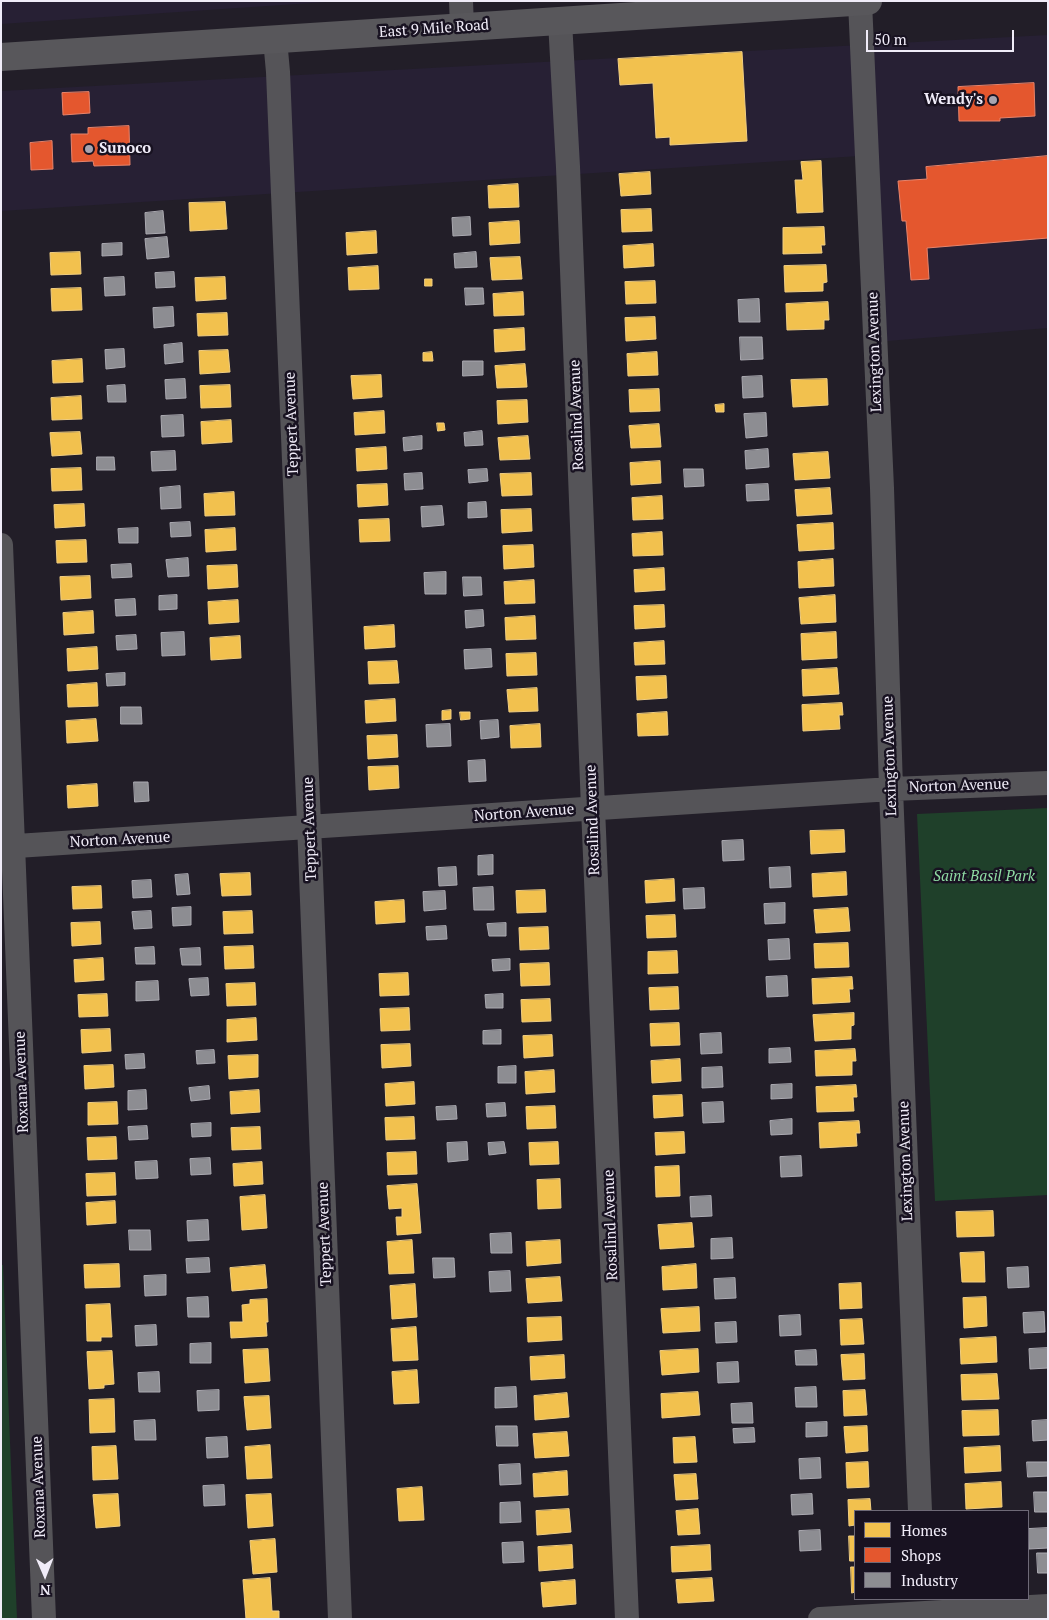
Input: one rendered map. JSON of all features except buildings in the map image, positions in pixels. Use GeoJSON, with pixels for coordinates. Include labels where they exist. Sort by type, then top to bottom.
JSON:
{"type":"FeatureCollection","features":[{"type":"Feature","properties":{"kind":"main road","name":"East 9 Mile Road"},"geometry":{"type":"LineString","coordinates":[[1,57],[275,39],[462,14],[560,21],[868,1]]}},
{"type":"Feature","properties":{"kind":"street","name":"Lexington Avenue"},"geometry":{"type":"LineString","coordinates":[[860,2],[882,488],[891,789],[920,1510]]}},
{"type":"Feature","properties":{"kind":"street","name":"Rosalind Avenue"},"geometry":{"type":"LineString","coordinates":[[560,21],[627,1619]]}},
{"type":"Feature","properties":{"kind":"street","name":"Teppert Avenue"},"geometry":{"type":"LineString","coordinates":[[275,39],[278,72],[310,828],[340,1619]]}},
{"type":"Feature","properties":{"kind":"street","name":"Roxana Avenue"},"geometry":{"type":"LineString","coordinates":[[1,545],[7,846],[44,1619]]}},
{"type":"Feature","properties":{"kind":"street","name":"Norton Avenue"},"geometry":{"type":"LineString","coordinates":[[7,846],[310,828],[891,789],[1048,783]]}},
{"type":"Feature","properties":{"kind":"street"},"geometry":{"type":"LineString","coordinates":[[820,1619],[924,1610],[1048,1606]]}},
{"type":"Feature","properties":{"kind":"shaded area"},"geometry":{"type":"Polygon","coordinates":[[[1,1],[341,1],[1,24],[1,1]]]}},
{"type":"Feature","properties":{"kind":"shaded area"},"geometry":{"type":"Polygon","coordinates":[[[1048,35],[1048,328],[887,341],[875,155],[1,211],[1,91],[1048,35]]]}},
{"type":"Feature","properties":{"kind":"green space","name":"Saint Basil Park"},"geometry":{"type":"Polygon","coordinates":[[[1048,808],[1048,1195],[935,1201],[917,814],[1048,808]]]}},
{"type":"Feature","properties":{"kind":"green space"},"geometry":{"type":"Polygon","coordinates":[[[1,1265],[3,1265],[17,1619],[1,1619],[1,1265]]]}},
{"type":"Feature","properties":{"kind":"place","name":"Wendy's"},"geometry":{"type":"Point","coordinates":[993,100]}},
{"type":"Feature","properties":{"kind":"place","name":"Sunoco"},"geometry":{"type":"Point","coordinates":[89,149]}}]}
